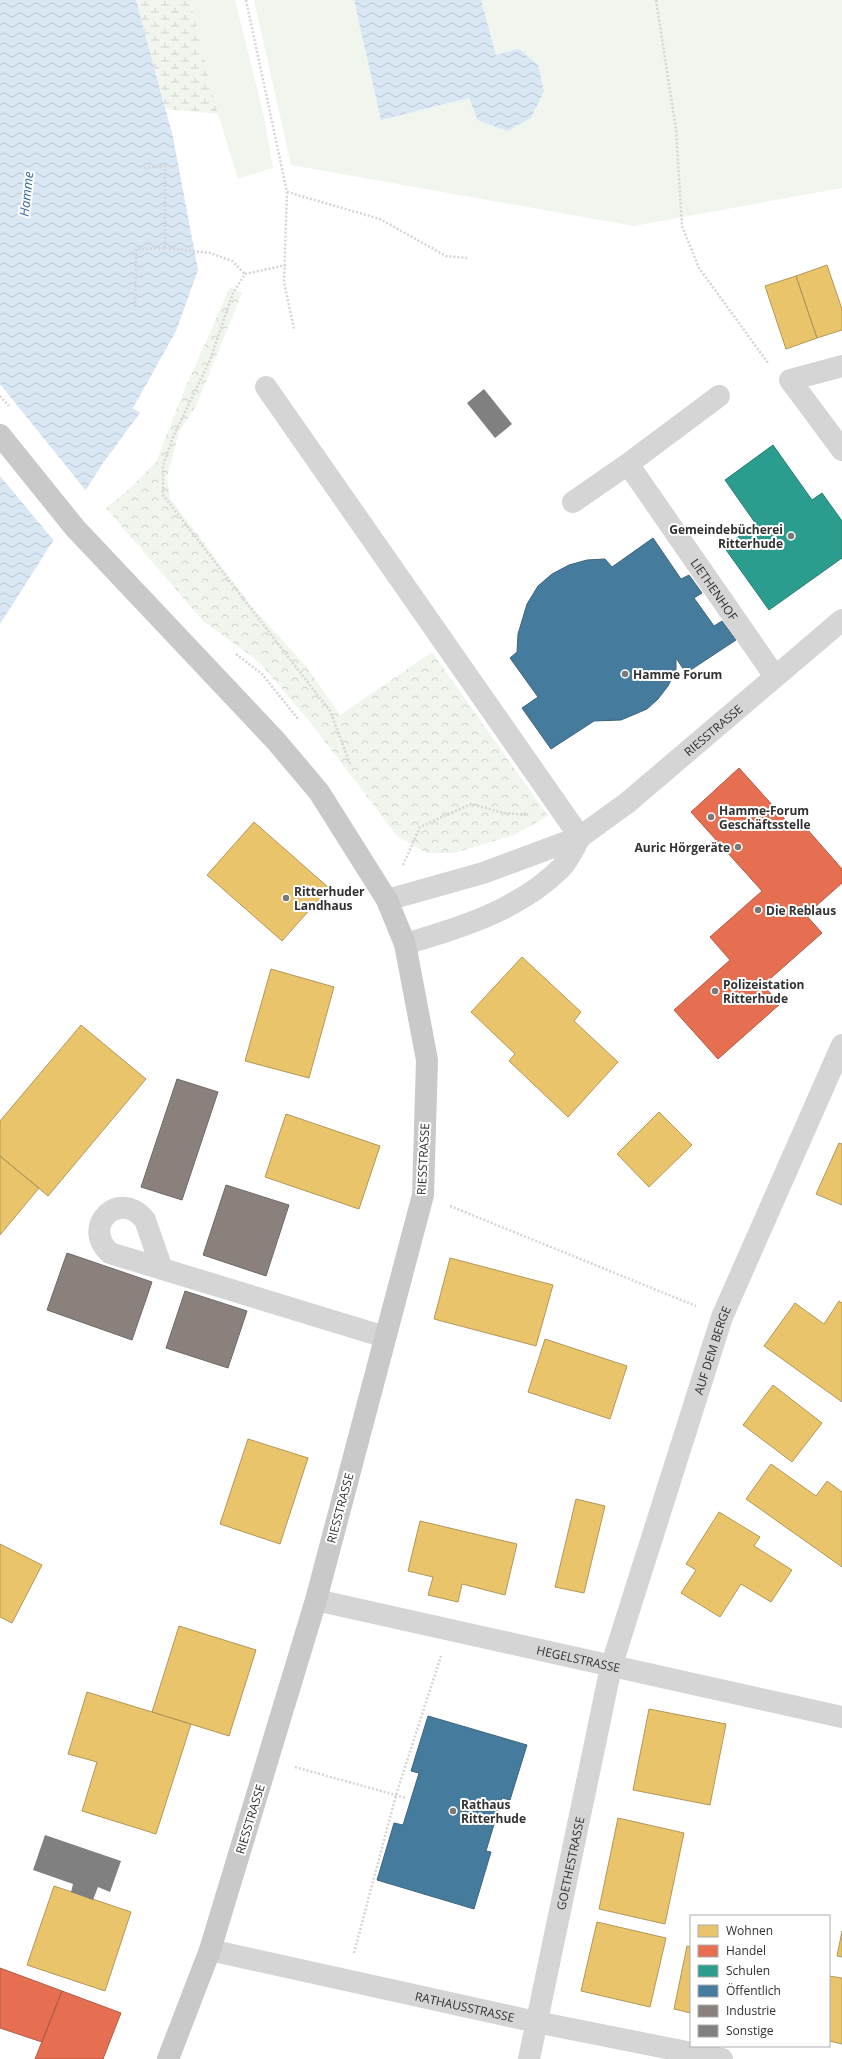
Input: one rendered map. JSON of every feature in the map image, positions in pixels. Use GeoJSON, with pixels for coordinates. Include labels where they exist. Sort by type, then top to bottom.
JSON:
{"type":"FeatureCollection","features":[{"type":"Feature","properties":{"kind":"main road"},"geometry":{"type":"LineString","coordinates":[[0,435],[75,528],[276,741],[319,792],[387,900]]}},
{"type":"Feature","properties":{"kind":"main road","name":"RIESSTRASSE"},"geometry":{"type":"LineString","coordinates":[[168,2059],[210,1950],[316,1600],[423,1195],[427,1060],[405,944],[387,900]]}},
{"type":"Feature","properties":{"kind":"street"},"geometry":{"type":"LineString","coordinates":[[842,366],[790,380],[842,450]]}},
{"type":"Feature","properties":{"kind":"street"},"geometry":{"type":"LineString","coordinates":[[266,387],[580,837]]}},
{"type":"Feature","properties":{"kind":"street"},"geometry":{"type":"LineString","coordinates":[[573,502],[628,464],[719,396]]}},
{"type":"Feature","properties":{"kind":"street","name":"LIETHENHOF"},"geometry":{"type":"LineString","coordinates":[[628,464],[774,675]]}},
{"type":"Feature","properties":{"kind":"street","name":"RIESSTRASSE"},"geometry":{"type":"LineString","coordinates":[[387,900],[483,873],[580,837],[627,803],[774,675],[842,620]]}},
{"type":"Feature","properties":{"kind":"street","name":"RIESSTRASSE"},"geometry":{"type":"LineString","coordinates":[[405,944],[458,929],[519,901],[562,868],[580,837]]}},
{"type":"Feature","properties":{"kind":"street","name":"AUF DEM BERGE"},"geometry":{"type":"LineString","coordinates":[[611,1666],[722,1317],[842,1045]]}},
{"type":"Feature","properties":{"kind":"street"},"geometry":{"type":"LineString","coordinates":[[162,1269],[385,1337]]}},
{"type":"Feature","properties":{"kind":"street","name":"HEGELSTRASSE"},"geometry":{"type":"LineString","coordinates":[[316,1600],[842,1717]]}},
{"type":"Feature","properties":{"kind":"street","name":"GOETHESTRASSE"},"geometry":{"type":"LineString","coordinates":[[529,2059],[611,1666]]}},
{"type":"Feature","properties":{"kind":"street","name":"RATHAUSSTRASSE"},"geometry":{"type":"LineString","coordinates":[[210,1950],[536,2022],[722,2059]]}},
{"type":"Feature","properties":{"kind":"path"},"geometry":{"type":"LineString","coordinates":[[246,0],[287,192],[286,265],[284,282],[294,329]]}},
{"type":"Feature","properties":{"kind":"path"},"geometry":{"type":"LineString","coordinates":[[656,0],[676,129],[682,226],[699,268],[771,367],[790,380]]}},
{"type":"Feature","properties":{"kind":"path"},"geometry":{"type":"LineString","coordinates":[[144,168],[165,166],[165,248]]}},
{"type":"Feature","properties":{"kind":"path"},"geometry":{"type":"LineString","coordinates":[[287,192],[380,219],[446,256],[467,258]]}},
{"type":"Feature","properties":{"kind":"path"},"geometry":{"type":"LineString","coordinates":[[136,307],[136,249],[165,248],[210,253],[232,261],[245,274]]}},
{"type":"Feature","properties":{"kind":"path"},"geometry":{"type":"LineString","coordinates":[[286,265],[245,274],[233,293],[210,360],[173,437],[163,465],[163,495],[330,711],[351,766]]}},
{"type":"Feature","properties":{"kind":"path"},"geometry":{"type":"LineString","coordinates":[[387,900],[420,827],[471,804],[504,813],[535,816]]}},
{"type":"Feature","properties":{"kind":"path"},"geometry":{"type":"LineString","coordinates":[[423,1195],[722,1317]]}},
{"type":"Feature","properties":{"kind":"path"},"geometry":{"type":"LineString","coordinates":[[347,1980],[396,1795],[449,1630]]}},
{"type":"Feature","properties":{"kind":"path"},"geometry":{"type":"LineString","coordinates":[[268,1759],[406,1798]]}},
{"type":"Feature","properties":{"kind":"green space"},"geometry":{"type":"Polygon","coordinates":[[[136,0],[190,0],[218,114],[166,109],[136,0]]]}},
{"type":"Feature","properties":{"kind":"green space"},"geometry":{"type":"Polygon","coordinates":[[[190,0],[235,0],[264,117],[273,168],[238,179],[218,114],[190,0]]]}},
{"type":"Feature","properties":{"kind":"green space"},"geometry":{"type":"Polygon","coordinates":[[[254,0],[354,0],[381,120],[469,98],[531,118],[544,91],[538,65],[496,55],[481,0],[842,0],[842,188],[634,226],[291,165],[254,0]]]}},
{"type":"Feature","properties":{"kind":"green space"},"geometry":{"type":"Polygon","coordinates":[[[230,287],[242,293],[196,406],[179,432],[167,477],[170,498],[253,608],[306,666],[340,715],[432,652],[548,816],[514,835],[454,853],[427,853],[398,837],[310,722],[258,661],[203,621],[106,508],[127,491],[156,462],[183,393],[230,287]]]}},
{"type":"Feature","properties":{"kind":"water","name":"Hamme"},"geometry":{"type":"Polygon","coordinates":[[[0,0],[136,0],[173,137],[198,270],[176,331],[133,408],[140,413],[103,463],[0,624],[0,0]]]}},
{"type":"Feature","properties":{"kind":"water"},"geometry":{"type":"Polygon","coordinates":[[[354,0],[481,0],[496,55],[519,49],[538,65],[544,91],[531,118],[507,131],[478,120],[469,98],[381,120],[354,0]]]}},
{"type":"Feature","properties":{"kind":"pier"},"geometry":{"type":"Polygon","coordinates":[[[0,384],[87,492],[55,542],[0,476],[0,384]]]}},
{"type":"Feature","properties":{"kind":"building: Wohnen"},"geometry":{"type":"Polygon","coordinates":[[[827,265],[842,309],[842,330],[817,338],[796,276],[827,265]]]}},
{"type":"Feature","properties":{"kind":"building: Wohnen"},"geometry":{"type":"Polygon","coordinates":[[[796,276],[817,338],[786,349],[765,286],[796,276]]]}},
{"type":"Feature","properties":{"kind":"building: Wohnen"},"geometry":{"type":"Polygon","coordinates":[[[254,822],[329,888],[282,941],[207,875],[254,822]]]}},
{"type":"Feature","properties":{"kind":"building: Wohnen"},"geometry":{"type":"Polygon","coordinates":[[[522,957],[581,1012],[574,1021],[618,1062],[568,1117],[509,1061],[515,1054],[471,1012],[522,957]]]}},
{"type":"Feature","properties":{"kind":"building: Wohnen"},"geometry":{"type":"Polygon","coordinates":[[[271,969],[334,987],[309,1078],[245,1061],[271,969]]]}},
{"type":"Feature","properties":{"kind":"building: Wohnen"},"geometry":{"type":"Polygon","coordinates":[[[81,1025],[146,1079],[48,1196],[0,1156],[0,1121],[81,1025]]]}},
{"type":"Feature","properties":{"kind":"building: Wohnen"},"geometry":{"type":"Polygon","coordinates":[[[659,1112],[692,1145],[649,1187],[617,1154],[659,1112]]]}},
{"type":"Feature","properties":{"kind":"building: Wohnen"},"geometry":{"type":"Polygon","coordinates":[[[286,1114],[380,1146],[359,1209],[265,1177],[286,1114]]]}},
{"type":"Feature","properties":{"kind":"building: Wohnen"},"geometry":{"type":"Polygon","coordinates":[[[839,1143],[842,1144],[842,1205],[816,1194],[839,1143]]]}},
{"type":"Feature","properties":{"kind":"building: Wohnen"},"geometry":{"type":"Polygon","coordinates":[[[0,1156],[39,1188],[0,1235],[0,1156]]]}},
{"type":"Feature","properties":{"kind":"building: Wohnen"},"geometry":{"type":"Polygon","coordinates":[[[450,1258],[553,1285],[536,1346],[434,1319],[450,1258]]]}},
{"type":"Feature","properties":{"kind":"building: Wohnen"},"geometry":{"type":"Polygon","coordinates":[[[839,1301],[842,1303],[842,1402],[764,1346],[795,1303],[824,1324],[839,1301]]]}},
{"type":"Feature","properties":{"kind":"building: Wohnen"},"geometry":{"type":"Polygon","coordinates":[[[545,1339],[627,1366],[610,1419],[528,1392],[545,1339]]]}},
{"type":"Feature","properties":{"kind":"building: Wohnen"},"geometry":{"type":"Polygon","coordinates":[[[773,1385],[822,1423],[792,1462],[743,1425],[773,1385]]]}},
{"type":"Feature","properties":{"kind":"building: Wohnen"},"geometry":{"type":"Polygon","coordinates":[[[248,1439],[308,1458],[280,1544],[220,1524],[248,1439]]]}},
{"type":"Feature","properties":{"kind":"building: Wohnen"},"geometry":{"type":"Polygon","coordinates":[[[771,1464],[816,1496],[827,1481],[842,1492],[842,1567],[746,1499],[771,1464]]]}},
{"type":"Feature","properties":{"kind":"building: Wohnen"},"geometry":{"type":"Polygon","coordinates":[[[576,1499],[605,1506],[584,1593],[555,1587],[576,1499]]]}},
{"type":"Feature","properties":{"kind":"building: Wohnen"},"geometry":{"type":"Polygon","coordinates":[[[719,1512],[760,1537],[754,1546],[792,1570],[771,1602],[741,1584],[720,1617],[681,1593],[696,1570],[686,1564],[719,1512]]]}},
{"type":"Feature","properties":{"kind":"building: Wohnen"},"geometry":{"type":"Polygon","coordinates":[[[420,1521],[517,1544],[505,1595],[462,1584],[458,1602],[428,1595],[433,1577],[408,1571],[420,1521]]]}},
{"type":"Feature","properties":{"kind":"building: Wohnen"},"geometry":{"type":"Polygon","coordinates":[[[0,1544],[42,1565],[12,1623],[0,1617],[0,1544]]]}},
{"type":"Feature","properties":{"kind":"building: Wohnen"},"geometry":{"type":"Polygon","coordinates":[[[179,1626],[256,1650],[229,1736],[152,1712],[179,1626]]]}},
{"type":"Feature","properties":{"kind":"building: Wohnen"},"geometry":{"type":"Polygon","coordinates":[[[87,1692],[191,1724],[156,1834],[82,1811],[97,1762],[68,1754],[87,1692]]]}},
{"type":"Feature","properties":{"kind":"building: Wohnen"},"geometry":{"type":"Polygon","coordinates":[[[649,1709],[726,1724],[710,1805],[633,1790],[649,1709]]]}},
{"type":"Feature","properties":{"kind":"building: Wohnen"},"geometry":{"type":"Polygon","coordinates":[[[618,1818],[684,1833],[665,1924],[599,1909],[618,1818]]]}},
{"type":"Feature","properties":{"kind":"building: Wohnen"},"geometry":{"type":"Polygon","coordinates":[[[54,1886],[131,1912],[105,1991],[27,1965],[54,1886]]]}},
{"type":"Feature","properties":{"kind":"building: Wohnen"},"geometry":{"type":"Polygon","coordinates":[[[597,1922],[666,1938],[650,2007],[581,1991],[597,1922]]]}},
{"type":"Feature","properties":{"kind":"building: Wohnen"},"geometry":{"type":"Polygon","coordinates":[[[842,1931],[842,1957],[837,1956],[842,1931]]]}},
{"type":"Feature","properties":{"kind":"building: Wohnen"},"geometry":{"type":"Polygon","coordinates":[[[687,1946],[690,1947],[690,2013],[674,2009],[687,1946]]]}},
{"type":"Feature","properties":{"kind":"building: Wohnen"},"geometry":{"type":"Polygon","coordinates":[[[830,1976],[842,1978],[842,2044],[830,2041],[830,1976]]]}},
{"type":"Feature","properties":{"kind":"building: Handel"},"geometry":{"type":"Polygon","coordinates":[[[739,768],[793,828],[800,821],[842,869],[842,883],[806,915],[822,933],[763,985],[780,1004],[718,1059],[674,1010],[730,960],[710,937],[762,891],[691,812],[739,768]]]}},
{"type":"Feature","properties":{"kind":"building: Handel"},"geometry":{"type":"Polygon","coordinates":[[[0,1968],[62,1991],[42,2042],[0,2028],[0,1968]]]}},
{"type":"Feature","properties":{"kind":"building: Handel"},"geometry":{"type":"Polygon","coordinates":[[[62,1991],[121,2013],[103,2059],[35,2059],[62,1991]]]}},
{"type":"Feature","properties":{"kind":"building: Schulen","name":"Gemeindebücherei Ritterhude"},"geometry":{"type":"Polygon","coordinates":[[[773,445],[812,500],[822,493],[842,521],[842,558],[769,610],[724,547],[756,524],[725,480],[773,445]]]}},
{"type":"Feature","properties":{"kind":"building: Öffentlich"},"geometry":{"type":"Polygon","coordinates":[[[653,538],[681,579],[689,575],[702,593],[694,598],[714,626],[722,621],[736,640],[686,673],[676,658],[676,670],[668,686],[658,699],[647,709],[621,720],[594,721],[551,749],[522,708],[538,697],[510,658],[517,652],[518,634],[527,604],[538,586],[552,574],[569,565],[587,560],[605,559],[612,567],[653,538]]]}},
{"type":"Feature","properties":{"kind":"building: Öffentlich","name":"Rathaus Ritterhude"},"geometry":{"type":"Polygon","coordinates":[[[428,1716],[527,1745],[510,1800],[502,1798],[486,1851],[491,1852],[474,1909],[377,1880],[394,1823],[403,1825],[419,1773],[411,1771],[428,1716]]]}},
{"type":"Feature","properties":{"kind":"building: Industrie"},"geometry":{"type":"Polygon","coordinates":[[[177,1079],[218,1092],[182,1200],[141,1187],[177,1079]]]}},
{"type":"Feature","properties":{"kind":"building: Industrie"},"geometry":{"type":"Polygon","coordinates":[[[226,1185],[289,1205],[266,1276],[203,1255],[226,1185]]]}},
{"type":"Feature","properties":{"kind":"building: Industrie"},"geometry":{"type":"Polygon","coordinates":[[[67,1253],[152,1282],[132,1340],[47,1310],[67,1253]]]}},
{"type":"Feature","properties":{"kind":"building: Industrie"},"geometry":{"type":"Polygon","coordinates":[[[185,1291],[247,1311],[228,1368],[166,1348],[185,1291]]]}},
{"type":"Feature","properties":{"kind":"building: Sonstige"},"geometry":{"type":"Polygon","coordinates":[[[484,389],[512,424],[495,438],[467,403],[484,389]]]}},
{"type":"Feature","properties":{"kind":"building: Sonstige"},"geometry":{"type":"Polygon","coordinates":[[[45,1835],[121,1861],[110,1892],[98,1887],[93,1900],[71,1892],[73,1884],[33,1870],[45,1835]]]}},
{"type":"Feature","properties":{"kind":"place","name":"Gemeindebücherei Ritterhude"},"geometry":{"type":"Point","coordinates":[791,536]}},
{"type":"Feature","properties":{"kind":"place","name":"Hamme Forum"},"geometry":{"type":"Point","coordinates":[625,674]}},
{"type":"Feature","properties":{"kind":"place","name":"Hamme-Forum Geschäftsstelle"},"geometry":{"type":"Point","coordinates":[711,817]}},
{"type":"Feature","properties":{"kind":"place","name":"Auric Hörgeräte"},"geometry":{"type":"Point","coordinates":[738,847]}},
{"type":"Feature","properties":{"kind":"place","name":"Ritterhuder Landhaus"},"geometry":{"type":"Point","coordinates":[286,898]}},
{"type":"Feature","properties":{"kind":"place","name":"Die Reblaus"},"geometry":{"type":"Point","coordinates":[758,910]}},
{"type":"Feature","properties":{"kind":"place","name":"Polizeistation Ritterhude"},"geometry":{"type":"Point","coordinates":[715,991]}},
{"type":"Feature","properties":{"kind":"place","name":"Rathaus Ritterhude"},"geometry":{"type":"Point","coordinates":[453,1811]}}]}
